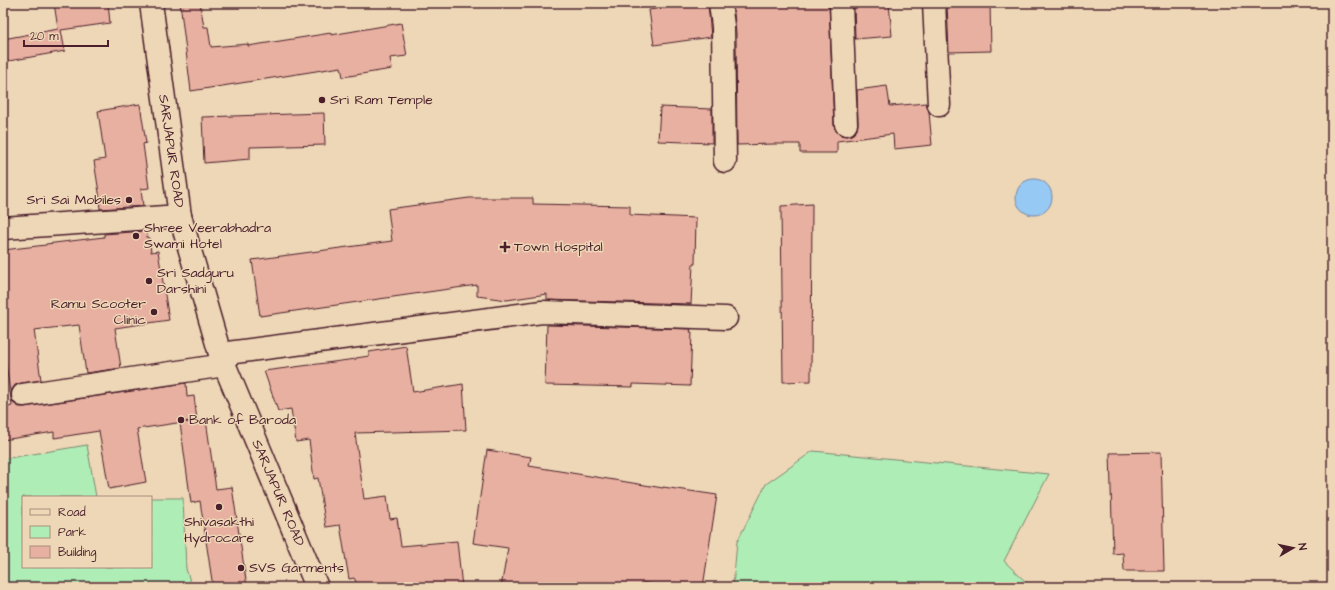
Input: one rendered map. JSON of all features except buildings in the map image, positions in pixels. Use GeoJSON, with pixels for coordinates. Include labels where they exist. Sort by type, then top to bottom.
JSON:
{"type":"FeatureCollection","features":[{"type":"Feature","properties":{"kind":"street","name":"SARJAPUR ROAD"},"geometry":{"type":"LineString","coordinates":[[150,3],[180,216],[222,359],[317,587]]}},
{"type":"Feature","properties":{"kind":"street"},"geometry":{"type":"LineString","coordinates":[[720,3],[723,26],[725,161]]}},
{"type":"Feature","properties":{"kind":"street"},"geometry":{"type":"LineString","coordinates":[[841,3],[846,124]]}},
{"type":"Feature","properties":{"kind":"street"},"geometry":{"type":"LineString","coordinates":[[934,3],[939,105]]}},
{"type":"Feature","properties":{"kind":"street"},"geometry":{"type":"LineString","coordinates":[[3,228],[180,216]]}},
{"type":"Feature","properties":{"kind":"street"},"geometry":{"type":"LineString","coordinates":[[23,395],[222,359],[542,312],[726,318]]}},
{"type":"Feature","properties":{"kind":"green space"},"geometry":{"type":"Polygon","coordinates":[[[87,445],[96,496],[22,496],[22,568],[152,568],[152,498],[183,498],[186,569],[192,587],[3,587],[3,459],[87,445]]]}},
{"type":"Feature","properties":{"kind":"green space"},"geometry":{"type":"Polygon","coordinates":[[[813,451],[1049,474],[1004,561],[1031,587],[733,587],[737,542],[766,484],[813,451]]]}},
{"type":"Feature","properties":{"kind":"water"},"geometry":{"type":"Polygon","coordinates":[[[1034,179],[1044,182],[1049,187],[1052,197],[1049,207],[1044,212],[1034,215],[1024,212],[1019,207],[1016,197],[1019,187],[1024,182],[1034,179]]]}},
{"type":"Feature","properties":{"kind":"place","name":"Sri Ram Temple"},"geometry":{"type":"Point","coordinates":[322,100]}},
{"type":"Feature","properties":{"kind":"place","name":"Sri Sai Mobiles"},"geometry":{"type":"Point","coordinates":[129,200]}},
{"type":"Feature","properties":{"kind":"place","name":"Shree Veerabhadra Swami Hotel"},"geometry":{"type":"Point","coordinates":[136,236]}},
{"type":"Feature","properties":{"kind":"place","name":"Town Hospital"},"geometry":{"type":"Point","coordinates":[505,247]}},
{"type":"Feature","properties":{"kind":"place","name":"Sri Sadguru Darshini"},"geometry":{"type":"Point","coordinates":[149,281]}},
{"type":"Feature","properties":{"kind":"place","name":"Ramu Scooter Clinic"},"geometry":{"type":"Point","coordinates":[154,312]}},
{"type":"Feature","properties":{"kind":"place","name":"Bank of Baroda"},"geometry":{"type":"Point","coordinates":[181,420]}},
{"type":"Feature","properties":{"kind":"place","name":"Shivasakthi Hydrocare"},"geometry":{"type":"Point","coordinates":[219,507]}},
{"type":"Feature","properties":{"kind":"place","name":"SVS Garments"},"geometry":{"type":"Point","coordinates":[241,568]}}]}
